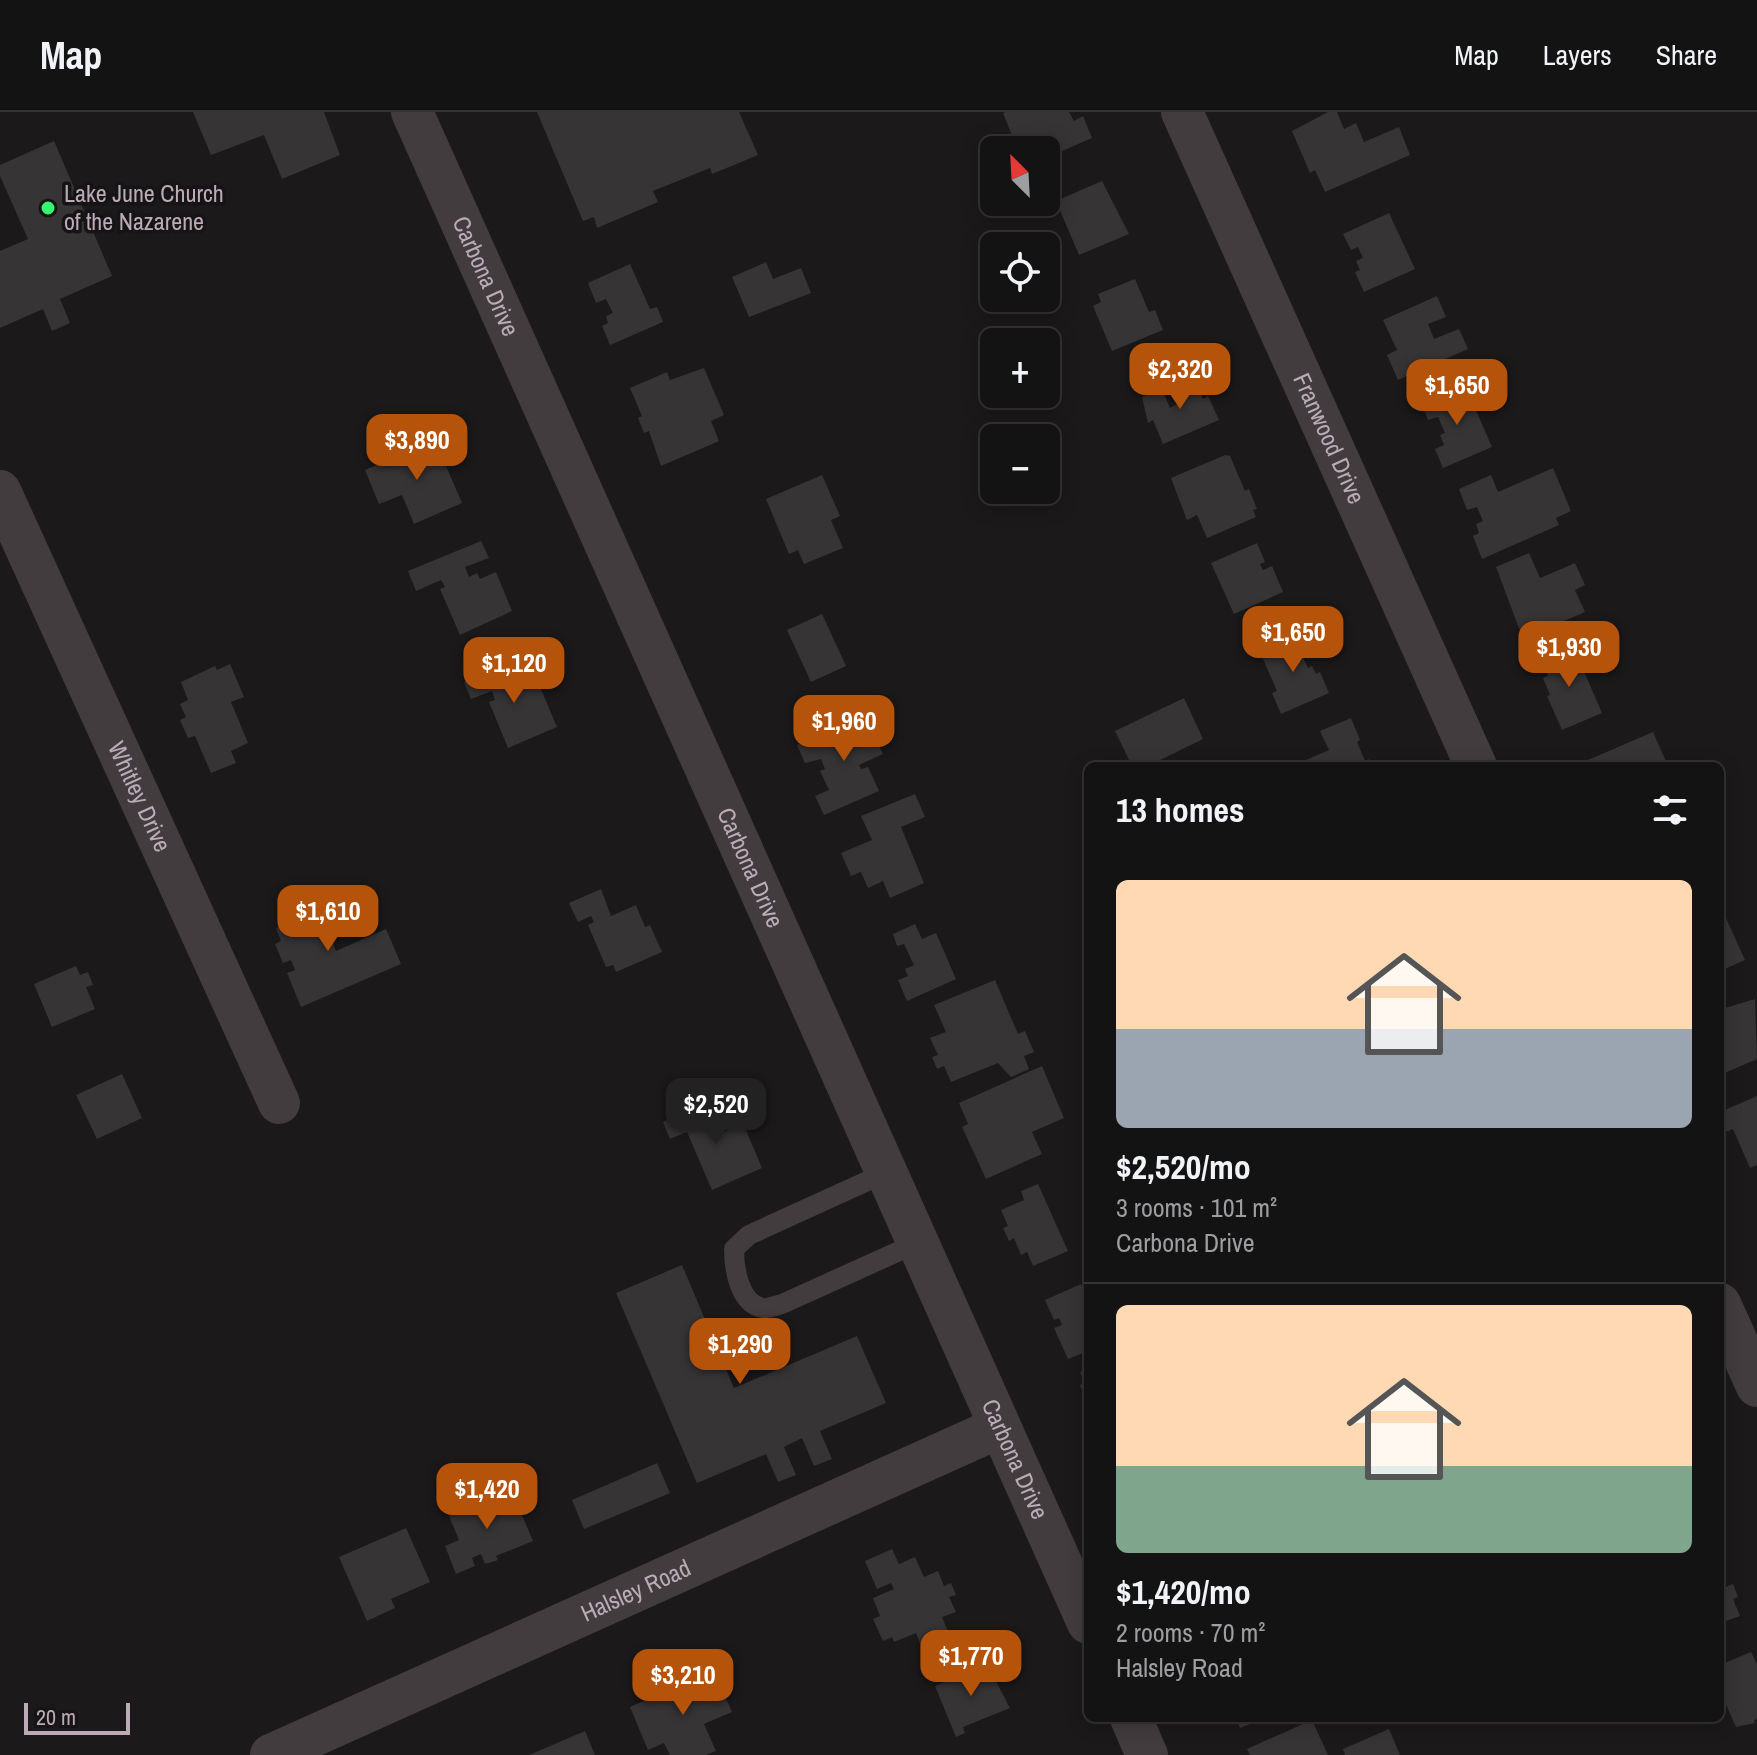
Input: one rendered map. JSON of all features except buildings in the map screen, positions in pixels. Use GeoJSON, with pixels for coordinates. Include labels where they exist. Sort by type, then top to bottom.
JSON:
{"type":"FeatureCollection","features":[{"type":"Feature","properties":{"kind":"street","name":"Carbona Drive"},"geometry":{"type":"LineString","coordinates":[[412,112],[1084,1614]]}},
{"type":"Feature","properties":{"kind":"street","name":"Franwood Drive"},"geometry":{"type":"LineString","coordinates":[[1182,112],[1474,762]]}},
{"type":"Feature","properties":{"kind":"street","name":"Whitley Drive"},"geometry":{"type":"LineString","coordinates":[[0,491],[279,1103]]}},
{"type":"Feature","properties":{"kind":"street"},"geometry":{"type":"LineString","coordinates":[[1724,1313],[1757,1386]]}},
{"type":"Feature","properties":{"kind":"street","name":"Halsley Road"},"geometry":{"type":"LineString","coordinates":[[271,1755],[1000,1427]]}},
{"type":"Feature","properties":{"kind":"street"},"geometry":{"type":"LineString","coordinates":[[1133,1722],[1147,1755]]}},
{"type":"Feature","properties":{"kind":"lane"},"geometry":{"type":"LineString","coordinates":[[885,1173],[749,1235],[734,1249],[734,1269],[747,1300],[763,1308],[782,1304],[917,1243]]}},
{"type":"Feature","properties":{"kind":"place","name":"Lake June Church of the Nazarene"},"geometry":{"type":"Point","coordinates":[48,208]}}]}
